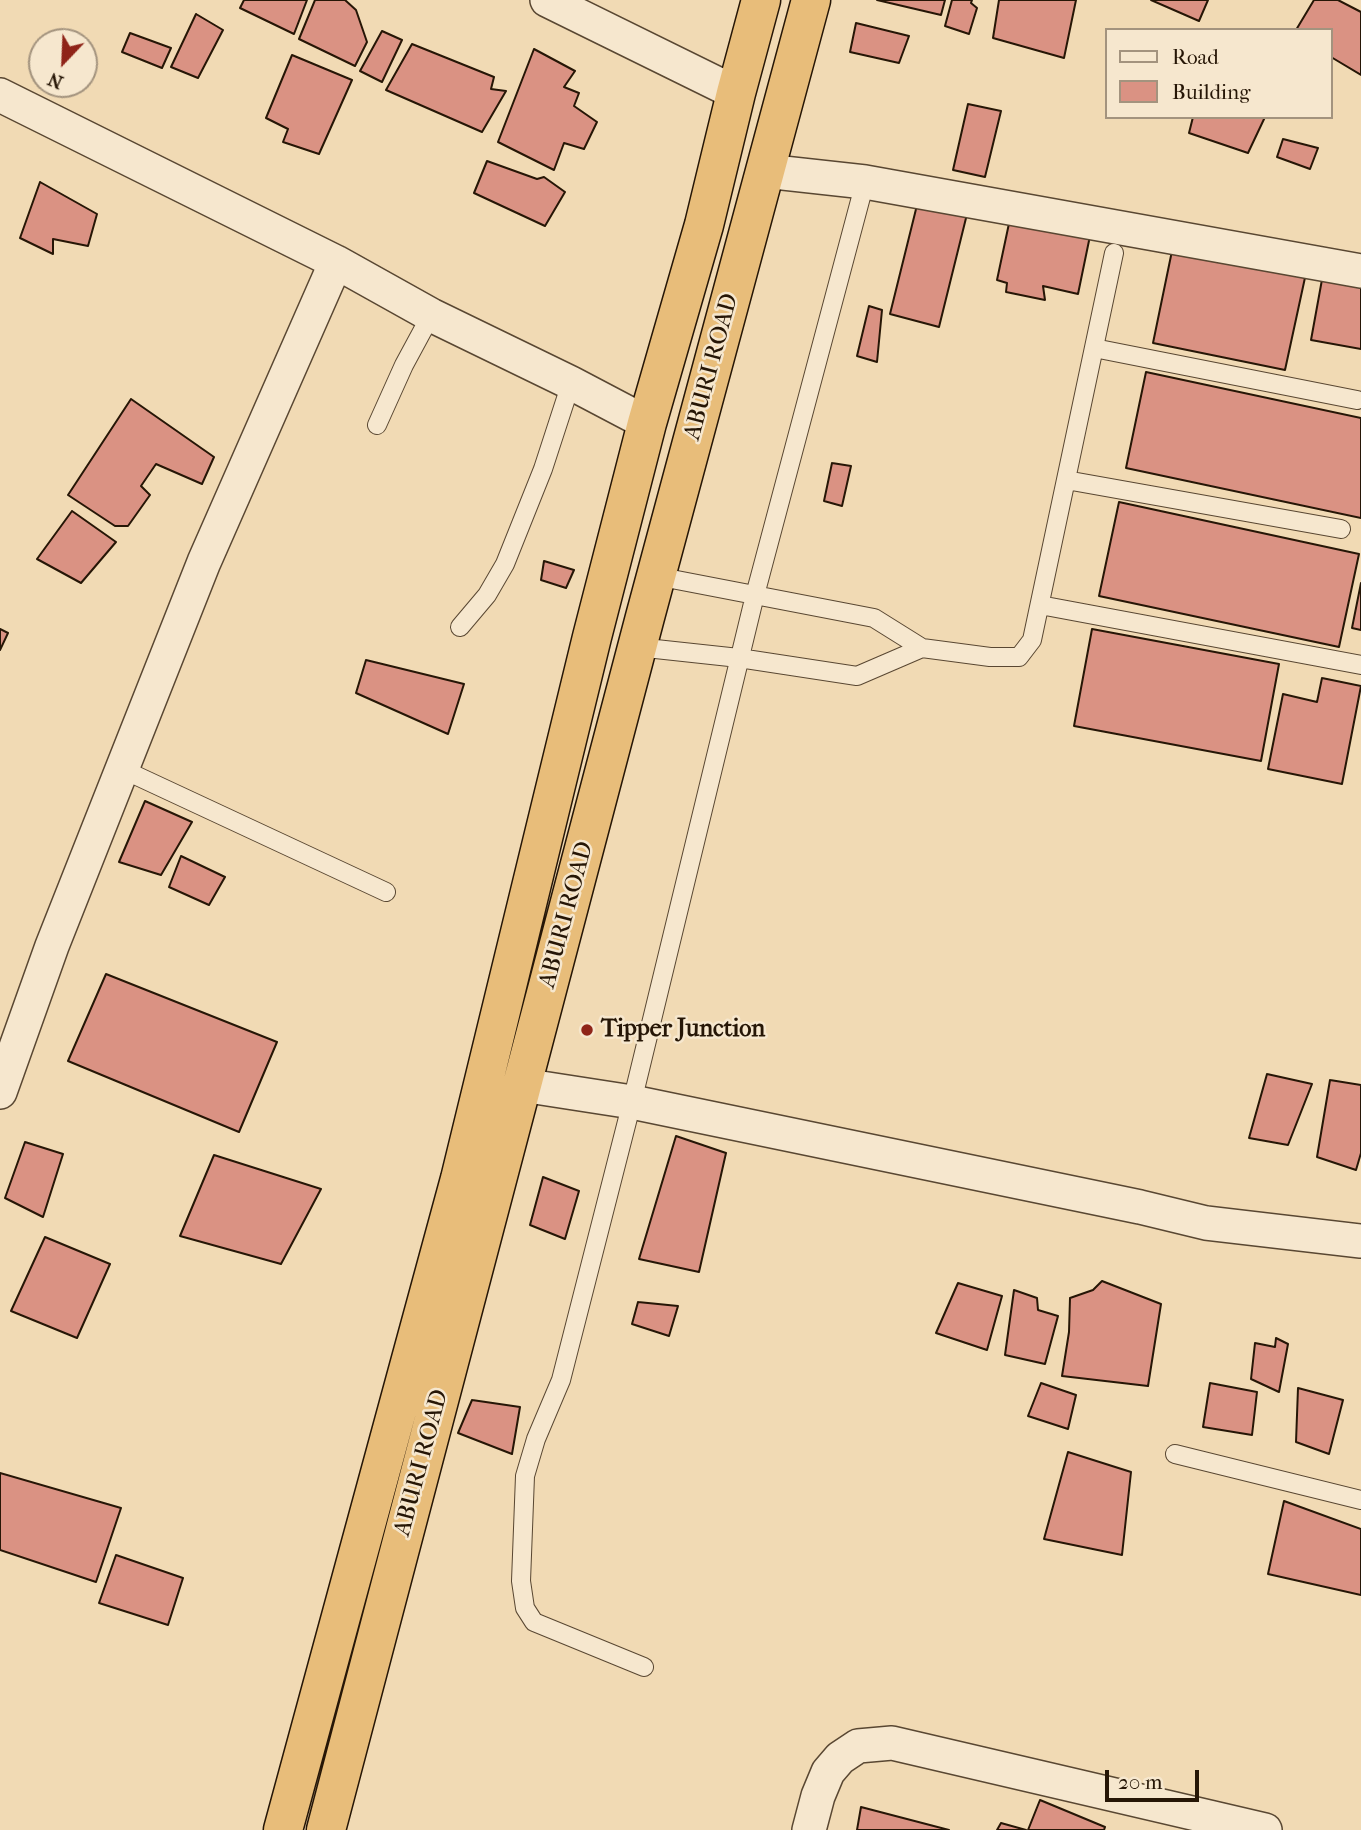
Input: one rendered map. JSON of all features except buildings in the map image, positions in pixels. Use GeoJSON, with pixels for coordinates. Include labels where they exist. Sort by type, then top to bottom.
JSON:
{"type":"FeatureCollection","features":[{"type":"Feature","properties":{"kind":"highway","name":"ABURI ROAD"},"geometry":{"type":"LineString","coordinates":[[283,1830],[460,1179],[592,637],[647,424],[704,226],[761,0]]}},
{"type":"Feature","properties":{"kind":"highway","name":"ABURI ROAD"},"geometry":{"type":"LineString","coordinates":[[326,1830],[637,647],[811,0]]}},
{"type":"Feature","properties":{"kind":"highway"},"geometry":{"type":"LineString","coordinates":[[592,637],[637,647]]}},
{"type":"Feature","properties":{"kind":"street"},"geometry":{"type":"LineString","coordinates":[[548,0],[736,93]]}},
{"type":"Feature","properties":{"kind":"street"},"geometry":{"type":"LineString","coordinates":[[0,95],[336,262],[431,315],[571,383],[647,424]]}},
{"type":"Feature","properties":{"kind":"street"},"geometry":{"type":"LineString","coordinates":[[765,171],[865,183],[1361,271]]}},
{"type":"Feature","properties":{"kind":"street"},"geometry":{"type":"LineString","coordinates":[[0,1092],[52,946],[204,562],[336,262]]}},
{"type":"Feature","properties":{"kind":"street"},"geometry":{"type":"LineString","coordinates":[[522,1086],[632,1102],[1206,1223],[1361,1241]]}},
{"type":"Feature","properties":{"kind":"street"},"geometry":{"type":"LineString","coordinates":[[809,1830],[828,1772],[840,1758],[858,1746],[892,1743],[1265,1830]]}},
{"type":"Feature","properties":{"kind":"lane"},"geometry":{"type":"LineString","coordinates":[[645,1667],[534,1622],[525,1608],[521,1581],[525,1475],[536,1439],[561,1380],[632,1102],[755,595],[865,183]]}},
{"type":"Feature","properties":{"kind":"lane"},"geometry":{"type":"LineString","coordinates":[[656,576],[874,618],[922,648],[990,657],[1019,657],[1032,640],[1114,253]]}},
{"type":"Feature","properties":{"kind":"lane"},"geometry":{"type":"LineString","coordinates":[[377,425],[404,365],[431,315]]}},
{"type":"Feature","properties":{"kind":"lane"},"geometry":{"type":"LineString","coordinates":[[1094,348],[1357,400]]}},
{"type":"Feature","properties":{"kind":"lane"},"geometry":{"type":"LineString","coordinates":[[460,627],[487,595],[505,564],[543,468],[571,383]]}},
{"type":"Feature","properties":{"kind":"lane"},"geometry":{"type":"LineString","coordinates":[[1066,480],[1340,529]]}},
{"type":"Feature","properties":{"kind":"lane"},"geometry":{"type":"LineString","coordinates":[[1040,605],[1361,666]]}},
{"type":"Feature","properties":{"kind":"lane"},"geometry":{"type":"LineString","coordinates":[[637,647],[739,658],[857,676],[922,648]]}},
{"type":"Feature","properties":{"kind":"lane"},"geometry":{"type":"LineString","coordinates":[[122,769],[386,892]]}},
{"type":"Feature","properties":{"kind":"lane"},"geometry":{"type":"LineString","coordinates":[[1175,1454],[1361,1500]]}},
{"type":"Feature","properties":{"kind":"place","name":"Tipper Junction"},"geometry":{"type":"Point","coordinates":[587,1030]}}]}
